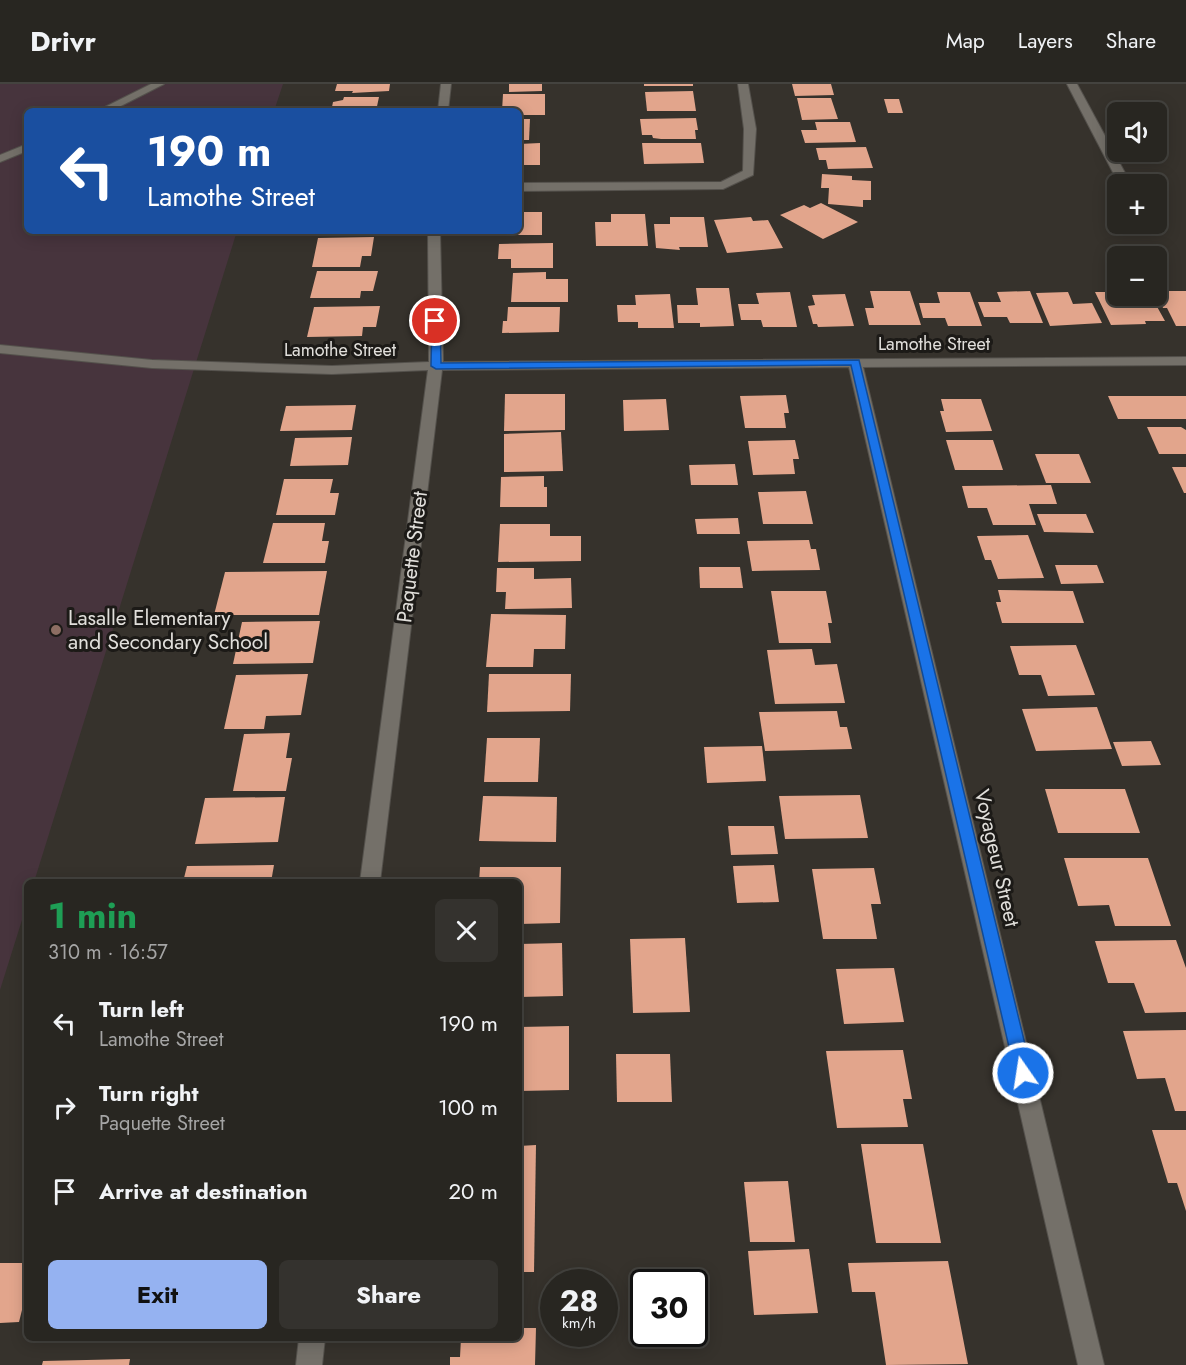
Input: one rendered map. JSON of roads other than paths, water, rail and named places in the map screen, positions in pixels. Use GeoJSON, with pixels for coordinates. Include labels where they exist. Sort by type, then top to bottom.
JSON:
{"type":"FeatureCollection","features":[{"type":"Feature","properties":{"kind":"street"},"geometry":{"type":"LineString","coordinates":[[108,108],[159,84]]}},
{"type":"Feature","properties":{"kind":"street"},"geometry":{"type":"LineString","coordinates":[[443,108],[446,84]]}},
{"type":"Feature","properties":{"kind":"street"},"geometry":{"type":"LineString","coordinates":[[522,187],[723,185],[749,173],[750,129],[743,84]]}},
{"type":"Feature","properties":{"kind":"street"},"geometry":{"type":"LineString","coordinates":[[1072,84],[1120,174]]}},
{"type":"Feature","properties":{"kind":"street"},"geometry":{"type":"LineString","coordinates":[[0,159],[24,148]]}},
{"type":"Feature","properties":{"kind":"street","name":"Paquette Street"},"geometry":{"type":"LineString","coordinates":[[370,879],[436,366],[434,234]]}},
{"type":"Feature","properties":{"kind":"street","name":"Lamothe Street"},"geometry":{"type":"LineString","coordinates":[[0,349],[152,364],[332,370],[436,366],[1186,361]]}},
{"type":"Feature","properties":{"kind":"street","name":"Voyageur Street"},"geometry":{"type":"LineString","coordinates":[[855,362],[1091,1365]]}},
{"type":"Feature","properties":{"kind":"street"},"geometry":{"type":"LineString","coordinates":[[309,1365],[312,1341]]}},
{"type":"Feature","properties":{"kind":"place","name":"Lasalle Elementary and Secondary School"},"geometry":{"type":"Point","coordinates":[56,630]}}]}
